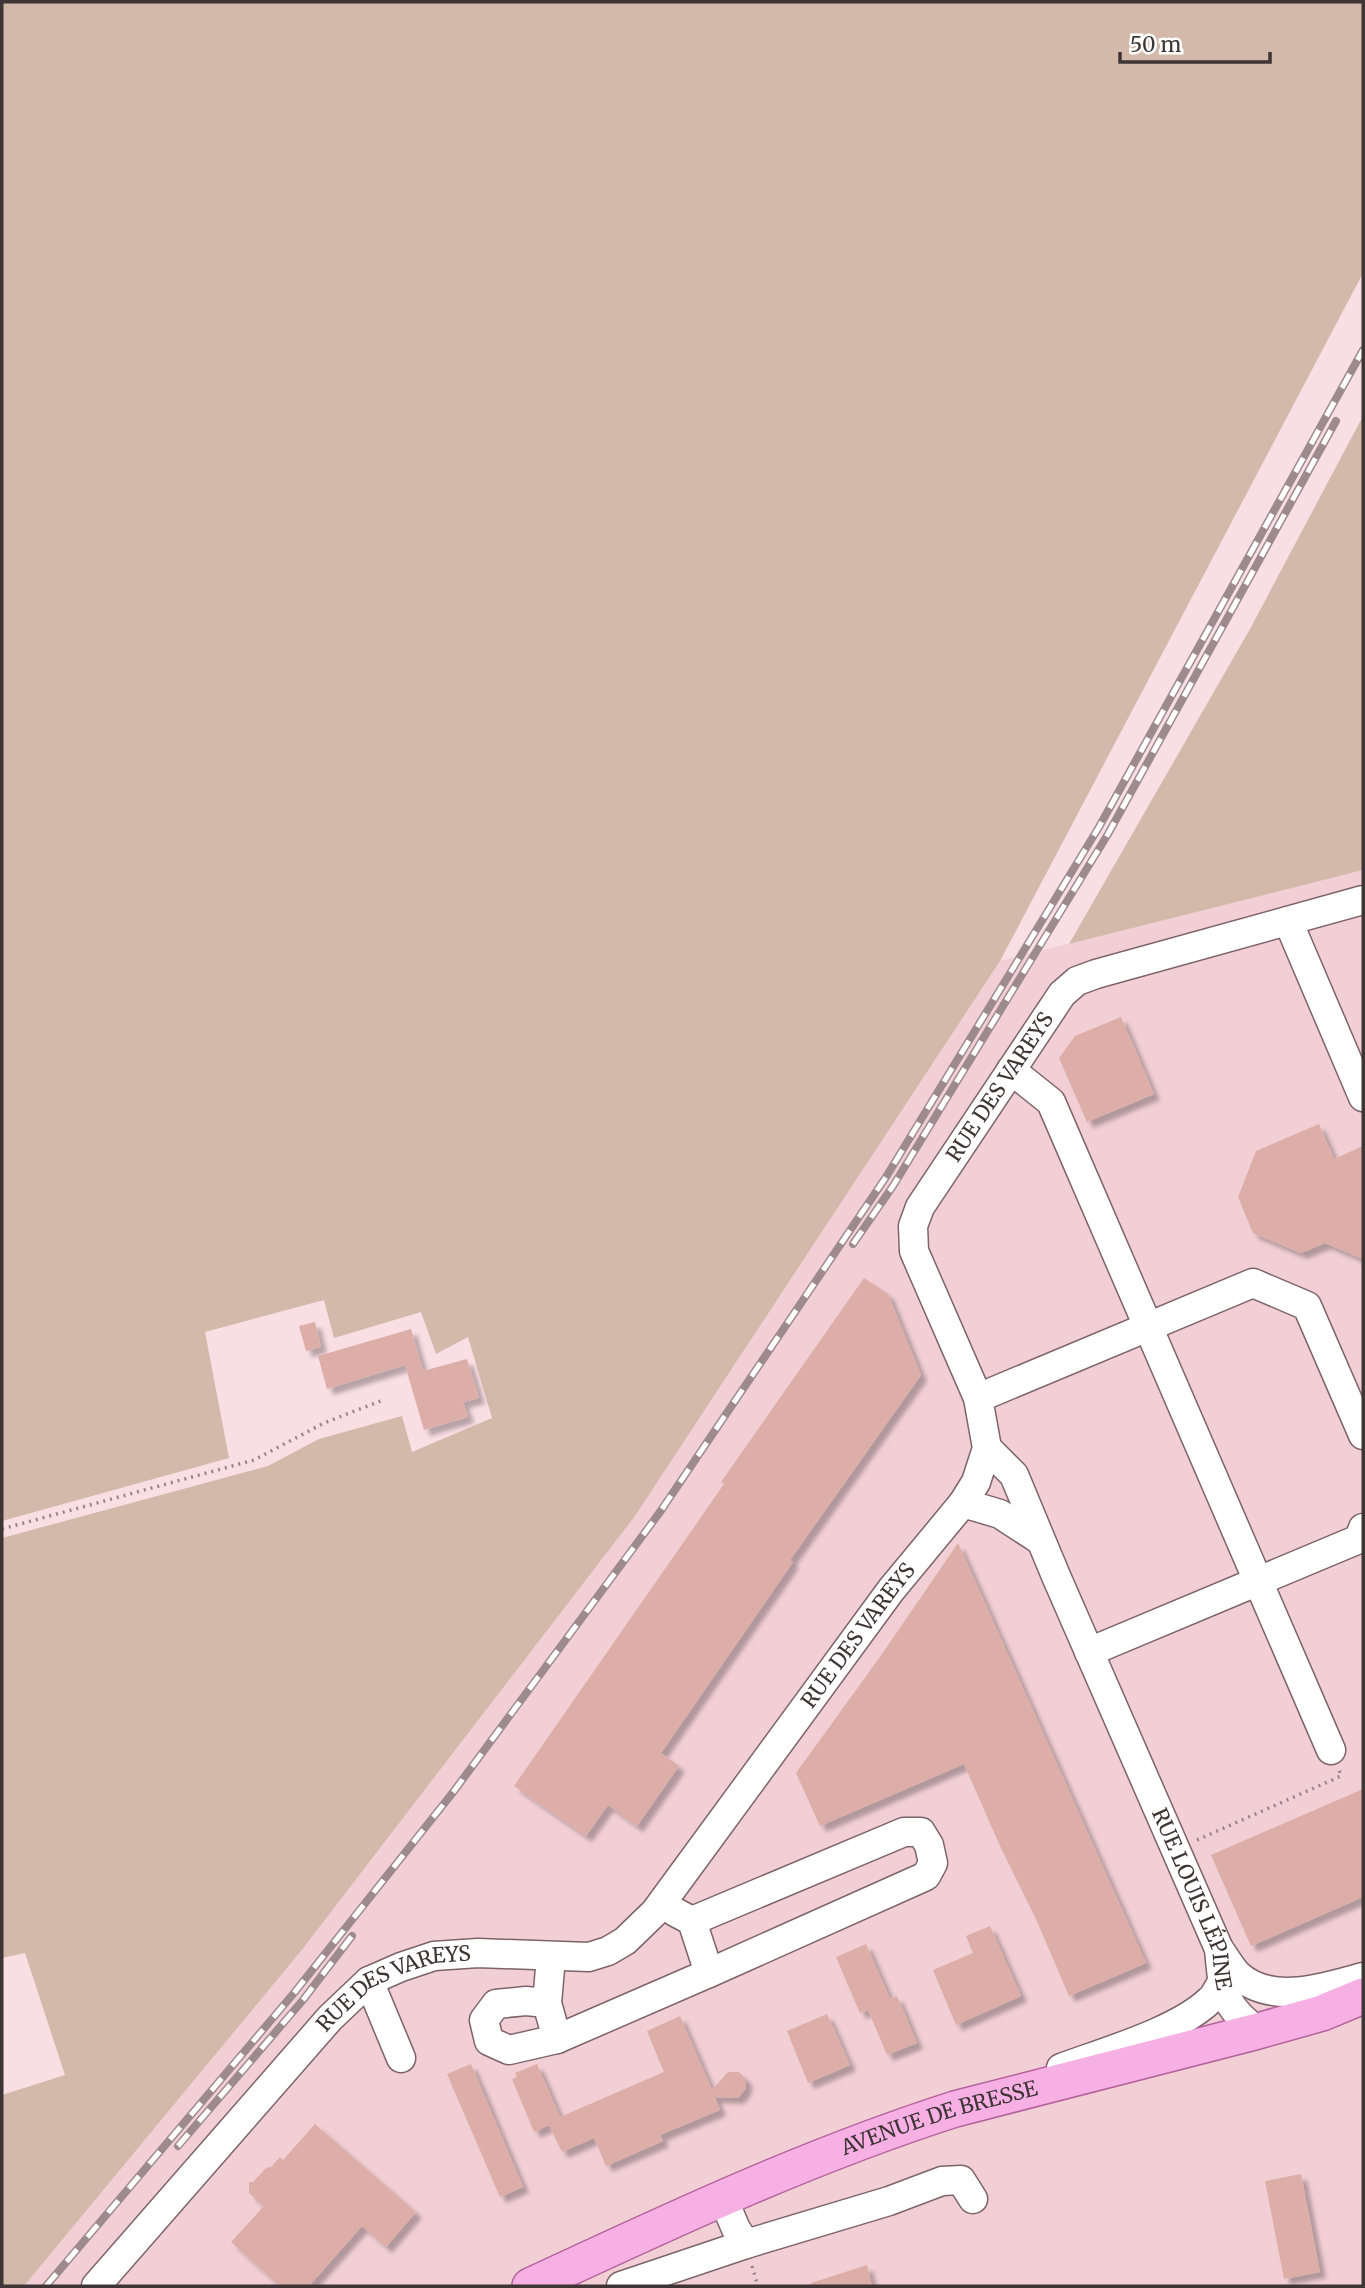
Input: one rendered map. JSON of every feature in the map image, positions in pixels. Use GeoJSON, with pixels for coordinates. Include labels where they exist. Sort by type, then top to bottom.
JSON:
{"type":"FeatureCollection","features":[{"type":"Feature","properties":{"kind":"main road","name":"AVENUE DE BRESSE"},"geometry":{"type":"LineString","coordinates":[[530,2286],[722,2196],[908,2124],[955,2109],[1322,2013],[1363,1996]]}},
{"type":"Feature","properties":{"kind":"street","name":"RUE DES VAREYS"},"geometry":{"type":"LineString","coordinates":[[96,2286],[330,2018],[369,1981],[434,1956],[478,1953],[589,1957],[608,1951],[625,1941],[660,1904],[891,1590],[962,1503],[976,1482],[987,1448],[978,1398],[914,1251],[913,1226],[920,1207],[1062,994],[1077,981],[1096,974],[1363,901]]}},
{"type":"Feature","properties":{"kind":"street"},"geometry":{"type":"LineString","coordinates":[[1288,921],[1352,1040],[1363,1097]]}},
{"type":"Feature","properties":{"kind":"street"},"geometry":{"type":"LineString","coordinates":[[1011,1070],[1051,1101],[1331,1750]]}},
{"type":"Feature","properties":{"kind":"street"},"geometry":{"type":"LineString","coordinates":[[978,1398],[1253,1283],[1307,1306],[1363,1435]]}},
{"type":"Feature","properties":{"kind":"street","name":"RUE LOUIS LÉPINE"},"geometry":{"type":"LineString","coordinates":[[955,2109],[1158,2031],[1187,2017],[1211,1999],[1222,1982],[1219,1949],[1014,1475],[987,1448]]}},
{"type":"Feature","properties":{"kind":"street"},"geometry":{"type":"LineString","coordinates":[[962,1503],[1000,1514],[1040,1540]]}},
{"type":"Feature","properties":{"kind":"street"},"geometry":{"type":"LineString","coordinates":[[1089,1652],[1359,1539],[1363,1528]]}},
{"type":"Feature","properties":{"kind":"street"},"geometry":{"type":"LineString","coordinates":[[547,2003],[526,2001],[496,2004],[484,2020],[489,2041],[509,2050],[557,2039],[709,1973],[926,1876],[933,1863],[929,1845],[921,1832],[904,1832],[692,1921]]}},
{"type":"Feature","properties":{"kind":"street"},"geometry":{"type":"LineString","coordinates":[[660,1904],[692,1921],[709,1973]]}},
{"type":"Feature","properties":{"kind":"street"},"geometry":{"type":"LineString","coordinates":[[1219,1949],[1238,1975],[1258,1988],[1282,1992],[1363,1977]]}},
{"type":"Feature","properties":{"kind":"street"},"geometry":{"type":"LineString","coordinates":[[551,1957],[547,2003],[557,2039]]}},
{"type":"Feature","properties":{"kind":"street"},"geometry":{"type":"LineString","coordinates":[[369,1981],[401,2058]]}},
{"type":"Feature","properties":{"kind":"street"},"geometry":{"type":"LineString","coordinates":[[1222,1982],[1238,2018],[1258,2031]]}},
{"type":"Feature","properties":{"kind":"street"},"geometry":{"type":"LineString","coordinates":[[621,2286],[942,2181],[961,2180],[973,2199]]}},
{"type":"Feature","properties":{"kind":"street"},"geometry":{"type":"LineString","coordinates":[[722,2196],[736,2229],[746,2244]]}},
{"type":"Feature","properties":{"kind":"path"},"geometry":{"type":"LineString","coordinates":[[2,1529],[254,1460],[324,1423],[383,1399]]}},
{"type":"Feature","properties":{"kind":"path"},"geometry":{"type":"LineString","coordinates":[[1176,1850],[1341,1776],[1331,1750]]}},
{"type":"Feature","properties":{"kind":"shaded area"},"geometry":{"type":"Polygon","coordinates":[[[2,2],[1363,2],[1363,273],[1000,961],[635,1516],[301,1951],[24,2286],[2,2286],[2,2095],[65,2075],[25,1953],[2,1958],[2,1538],[268,1466],[319,1439],[402,1416],[412,1452],[492,1418],[468,1337],[436,1354],[421,1312],[334,1338],[324,1300],[205,1332],[229,1458],[2,1521],[2,2]]]}},
{"type":"Feature","properties":{"kind":"shaded area"},"geometry":{"type":"Polygon","coordinates":[[[1363,416],[1363,870],[1069,944],[1250,629],[1363,416]]]}},
{"type":"Feature","properties":{"kind":"shaded area"},"geometry":{"type":"Polygon","coordinates":[[[1363,870],[1363,2286],[24,2286],[301,1951],[635,1516],[1000,961],[1363,870]]]}},
{"type":"Feature","properties":{"kind":"building"},"geometry":{"type":"Polygon","coordinates":[[[1121,1017],[1154,1094],[1087,1122],[1059,1058],[1075,1036],[1121,1017]]]}},
{"type":"Feature","properties":{"kind":"building"},"geometry":{"type":"Polygon","coordinates":[[[1319,1124],[1334,1159],[1363,1146],[1363,1259],[1325,1243],[1301,1253],[1253,1233],[1238,1197],[1256,1151],[1319,1124]]]}},
{"type":"Feature","properties":{"kind":"building"},"geometry":{"type":"Polygon","coordinates":[[[864,1278],[888,1294],[921,1375],[790,1560],[793,1562],[661,1753],[679,1766],[637,1826],[608,1805],[586,1836],[514,1786],[864,1278]]]}},
{"type":"Feature","properties":{"kind":"building"},"geometry":{"type":"Polygon","coordinates":[[[315,1322],[321,1347],[306,1351],[299,1326],[315,1322]]]}},
{"type":"Feature","properties":{"kind":"building"},"geometry":{"type":"Polygon","coordinates":[[[411,1329],[423,1371],[467,1359],[479,1398],[463,1402],[468,1417],[424,1430],[405,1365],[327,1389],[318,1356],[411,1329]]]}},
{"type":"Feature","properties":{"kind":"building"},"geometry":{"type":"Polygon","coordinates":[[[958,1543],[1146,1963],[1069,1996],[964,1764],[820,1826],[796,1773],[958,1543]]]}},
{"type":"Feature","properties":{"kind":"building"},"geometry":{"type":"Polygon","coordinates":[[[1363,1789],[1363,1897],[1251,1946],[1211,1855],[1363,1789]]]}},
{"type":"Feature","properties":{"kind":"building"},"geometry":{"type":"Polygon","coordinates":[[[990,1926],[1021,1996],[956,2025],[933,1970],[973,1953],[966,1936],[990,1926]]]}},
{"type":"Feature","properties":{"kind":"building"},"geometry":{"type":"Polygon","coordinates":[[[866,1944],[890,1999],[897,1996],[917,2043],[887,2055],[868,2010],[860,2013],[836,1957],[866,1944]]]}},
{"type":"Feature","properties":{"kind":"building"},"geometry":{"type":"Polygon","coordinates":[[[827,2014],[850,2065],[808,2083],[787,2031],[827,2014]]]}},
{"type":"Feature","properties":{"kind":"building"},"geometry":{"type":"Polygon","coordinates":[[[680,2016],[712,2090],[728,2072],[739,2072],[746,2079],[746,2088],[738,2098],[715,2097],[720,2110],[660,2135],[663,2141],[606,2166],[594,2138],[562,2152],[549,2125],[534,2132],[512,2079],[517,2077],[515,2073],[537,2064],[560,2117],[664,2072],[647,2031],[680,2016]]]}},
{"type":"Feature","properties":{"kind":"building"},"geometry":{"type":"Polygon","coordinates":[[[471,2064],[523,2187],[500,2197],[447,2074],[471,2064]]]}},
{"type":"Feature","properties":{"kind":"building"},"geometry":{"type":"Polygon","coordinates":[[[315,2124],[416,2212],[386,2247],[362,2226],[309,2286],[280,2286],[231,2242],[264,2206],[249,2193],[249,2182],[253,2182],[280,2157],[283,2160],[315,2124]]]}},
{"type":"Feature","properties":{"kind":"building"},"geometry":{"type":"Polygon","coordinates":[[[1301,2174],[1320,2272],[1284,2279],[1265,2181],[1301,2174]]]}},
{"type":"Feature","properties":{"kind":"building"},"geometry":{"type":"Polygon","coordinates":[[[867,2265],[872,2286],[812,2286],[811,2283],[867,2265]]]}},
{"type":"Feature","properties":{"kind":"railway"},"geometry":{"type":"LineString","coordinates":[[46,2286],[294,1993],[454,1791],[660,1512],[886,1177],[1099,827],[1363,350]]}},
{"type":"Feature","properties":{"kind":"railway"},"geometry":{"type":"LineString","coordinates":[[853,1244],[893,1186],[1108,834],[1336,421]]}},
{"type":"Feature","properties":{"kind":"railway"},"geometry":{"type":"LineString","coordinates":[[178,2146],[303,2000],[352,1936]]}}]}
